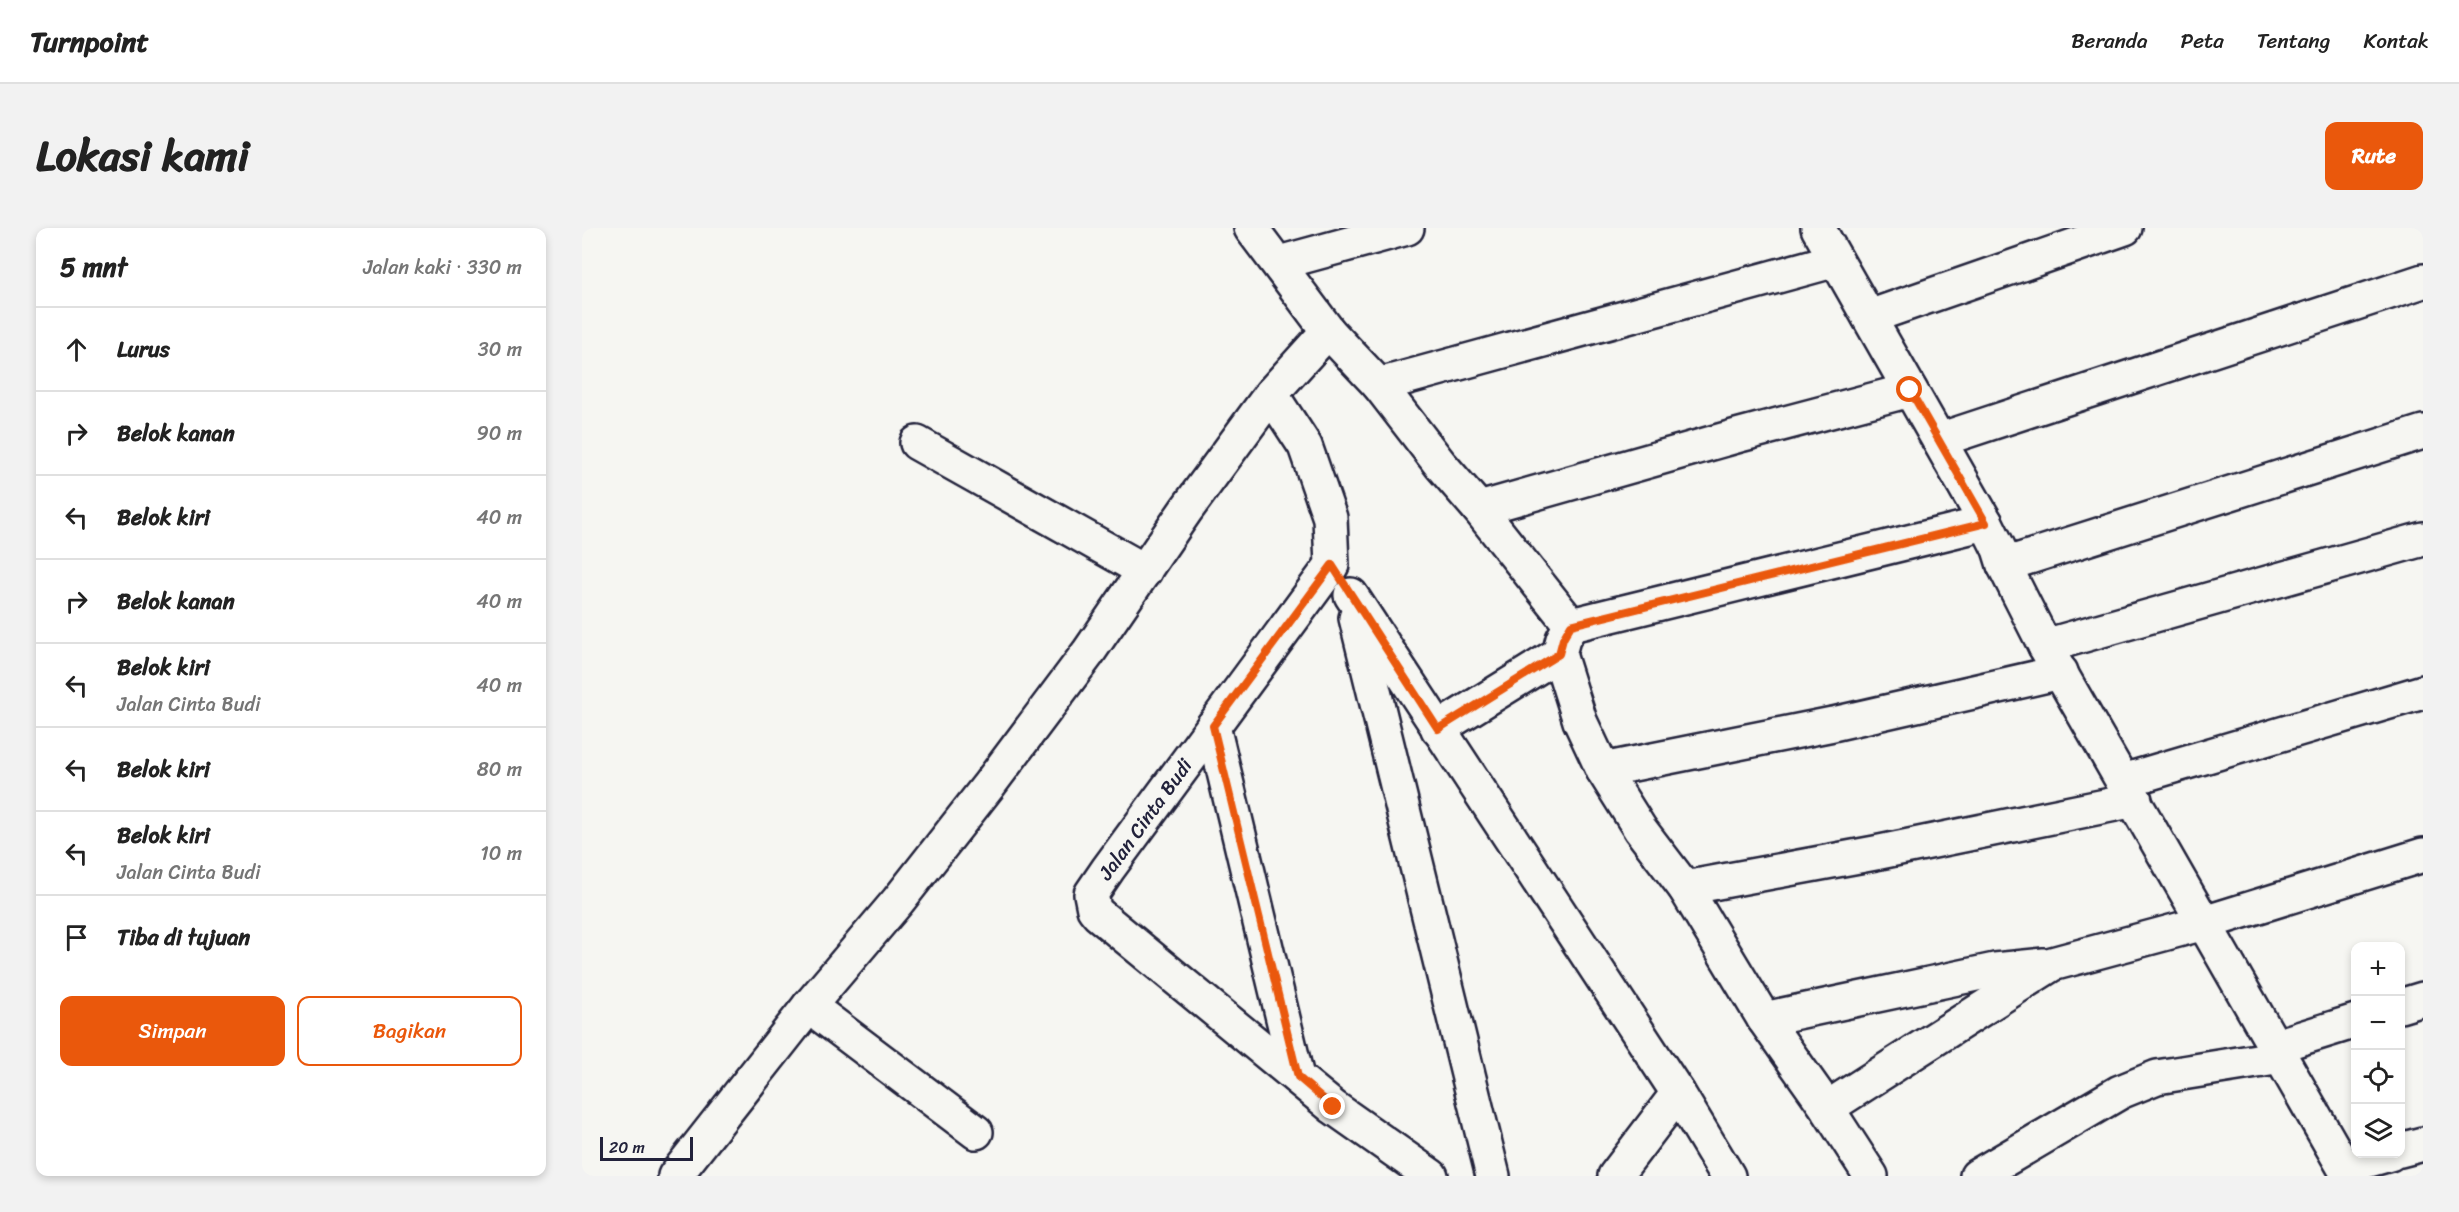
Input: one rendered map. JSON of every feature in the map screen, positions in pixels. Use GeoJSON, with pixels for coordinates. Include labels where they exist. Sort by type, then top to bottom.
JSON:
{"type":"FeatureCollection","features":[{"type":"Feature","properties":{"kind":"street"},"geometry":{"type":"LineString","coordinates":[[1251,228],[1328,331],[1379,385],[1440,464],[1479,509],[1565,640],[1580,721],[1603,770],[1640,829],[1685,888],[1764,1019],[1827,1108],[1871,1176]]}},
{"type":"Feature","properties":{"kind":"street"},"geometry":{"type":"LineString","coordinates":[[1279,263],[1407,228]]}},
{"type":"Feature","properties":{"kind":"street"},"geometry":{"type":"LineString","coordinates":[[1818,228],[1986,523],[2004,565],[2053,659],[2347,1172],[2380,1158]]}},
{"type":"Feature","properties":{"kind":"street"},"geometry":{"type":"LineString","coordinates":[[1869,317],[2126,228]]}},
{"type":"Feature","properties":{"kind":"street"},"geometry":{"type":"LineString","coordinates":[[1379,385],[1836,260]]}},
{"type":"Feature","properties":{"kind":"street"},"geometry":{"type":"LineString","coordinates":[[1939,440],[2423,281]]}},
{"type":"Feature","properties":{"kind":"street"},"geometry":{"type":"LineString","coordinates":[[675,1176],[809,1006],[898,901],[982,794],[1088,653],[1270,394],[1328,331]]}},
{"type":"Feature","properties":{"kind":"street"},"geometry":{"type":"LineString","coordinates":[[1479,509],[1740,435],[1910,390]]}},
{"type":"Feature","properties":{"kind":"street"},"geometry":{"type":"LineString","coordinates":[[1270,394],[1305,446],[1330,518],[1332,565],[1678,1093],[1728,1176]]}},
{"type":"Feature","properties":{"kind":"street"},"geometry":{"type":"LineString","coordinates":[[2004,565],[2423,432]]}},
{"type":"Feature","properties":{"kind":"street"},"geometry":{"type":"LineString","coordinates":[[916,443],[1145,571]]}},
{"type":"Feature","properties":{"kind":"street"},"geometry":{"type":"LineString","coordinates":[[1438,729],[1565,640],[1986,523]]}},
{"type":"Feature","properties":{"kind":"street"},"geometry":{"type":"LineString","coordinates":[[1603,770],[1833,724],[2053,659],[2423,539]]}},
{"type":"Feature","properties":{"kind":"street","name":"Jalan Cinta Budi"},"geometry":{"type":"LineString","coordinates":[[1332,565],[1108,869],[1091,894],[1092,902],[1098,914],[1333,1107],[1431,1176]]}},
{"type":"Feature","properties":{"kind":"street"},"geometry":{"type":"LineString","coordinates":[[1351,595],[1493,1176]]}},
{"type":"Feature","properties":{"kind":"street"},"geometry":{"type":"LineString","coordinates":[[1685,888],[1875,853],[2129,790],[2423,692]]}},
{"type":"Feature","properties":{"kind":"street"},"geometry":{"type":"LineString","coordinates":[[1213,726],[1298,1077]]}},
{"type":"Feature","properties":{"kind":"street"},"geometry":{"type":"LineString","coordinates":[[1764,1019],[1995,970],[2052,964],[2204,923],[2423,855]]}},
{"type":"Feature","properties":{"kind":"street"},"geometry":{"type":"LineString","coordinates":[[1827,1108],[2052,964]]}},
{"type":"Feature","properties":{"kind":"street"},"geometry":{"type":"LineString","coordinates":[[2405,1004],[2423,999]]}},
{"type":"Feature","properties":{"kind":"street"},"geometry":{"type":"LineString","coordinates":[[809,1006],[976,1132]]}},
{"type":"Feature","properties":{"kind":"street"},"geometry":{"type":"LineString","coordinates":[[1977,1176],[2120,1092],[2157,1077],[2279,1051],[2351,1023]]}},
{"type":"Feature","properties":{"kind":"street"},"geometry":{"type":"LineString","coordinates":[[1615,1176],[1678,1093]]}},
{"type":"Feature","properties":{"kind":"street"},"geometry":{"type":"LineString","coordinates":[[2405,1149],[2423,1144]]}},
{"type":"Feature","properties":{"kind":"route"},"geometry":{"type":"LineString","coordinates":[[1333,1107],[1298,1077],[1213,726],[1332,565],[1438,729],[1559,654],[1563,639],[1571,625],[1986,523],[1910,390]]}}]}
